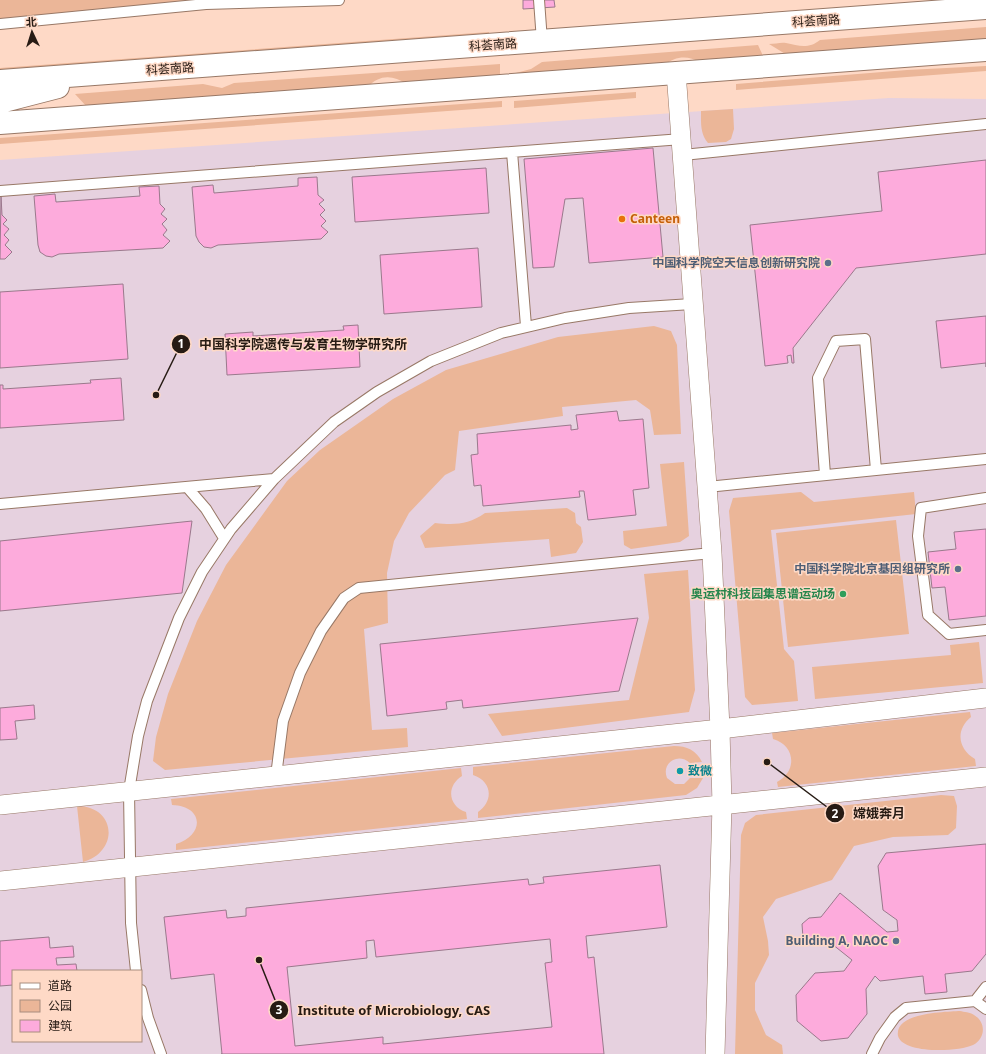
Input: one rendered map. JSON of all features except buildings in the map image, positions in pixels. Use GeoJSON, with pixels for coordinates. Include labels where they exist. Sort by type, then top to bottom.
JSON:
{"type":"FeatureCollection","features":[{"type":"Feature","properties":{"kind":"street","name":"科荟南路"},"geometry":{"type":"LineString","coordinates":[[0,81],[986,8]]}},
{"type":"Feature","properties":{"kind":"street"},"geometry":{"type":"LineString","coordinates":[[0,123],[676,72],[981,51]]}},
{"type":"Feature","properties":{"kind":"street"},"geometry":{"type":"LineString","coordinates":[[676,72],[692,304],[712,553],[720,729],[722,804],[715,1054]]}},
{"type":"Feature","properties":{"kind":"street"},"geometry":{"type":"LineString","coordinates":[[0,102],[50,90],[93,74]]}},
{"type":"Feature","properties":{"kind":"street"},"geometry":{"type":"LineString","coordinates":[[0,805],[720,729],[986,698]]}},
{"type":"Feature","properties":{"kind":"street"},"geometry":{"type":"LineString","coordinates":[[0,881],[986,777]]}},
{"type":"Feature","properties":{"kind":"lane"},"geometry":{"type":"LineString","coordinates":[[0,24],[206,4],[339,0]]}},
{"type":"Feature","properties":{"kind":"lane"},"geometry":{"type":"LineString","coordinates":[[539,0],[542,41]]}},
{"type":"Feature","properties":{"kind":"lane"},"geometry":{"type":"LineString","coordinates":[[0,191],[512,152],[682,147],[986,124]]}},
{"type":"Feature","properties":{"kind":"lane"},"geometry":{"type":"LineString","coordinates":[[512,152],[526,326]]}},
{"type":"Feature","properties":{"kind":"lane"},"geometry":{"type":"LineString","coordinates":[[136,970],[131,923],[129,791],[138,736],[147,701],[179,618],[202,572],[224,538],[274,479],[334,422],[377,392],[431,361],[468,345],[526,326],[629,308],[692,304]]}},
{"type":"Feature","properties":{"kind":"lane"},"geometry":{"type":"LineString","coordinates":[[825,475],[818,378],[836,341],[865,339],[876,470]]}},
{"type":"Feature","properties":{"kind":"lane"},"geometry":{"type":"LineString","coordinates":[[707,487],[986,459]]}},
{"type":"Feature","properties":{"kind":"lane"},"geometry":{"type":"LineString","coordinates":[[0,504],[274,479]]}},
{"type":"Feature","properties":{"kind":"lane"},"geometry":{"type":"LineString","coordinates":[[187,487],[206,509],[224,538]]}},
{"type":"Feature","properties":{"kind":"lane"},"geometry":{"type":"LineString","coordinates":[[986,498],[921,508],[918,536],[928,615],[949,634],[986,630]]}},
{"type":"Feature","properties":{"kind":"lane"},"geometry":{"type":"LineString","coordinates":[[276,776],[283,721],[300,673],[321,631],[344,598],[359,588],[712,553]]}},
{"type":"Feature","properties":{"kind":"lane"},"geometry":{"type":"LineString","coordinates":[[975,1001],[986,987]]}},
{"type":"Feature","properties":{"kind":"lane"},"geometry":{"type":"LineString","coordinates":[[142,994],[148,1018],[161,1054]]}},
{"type":"Feature","properties":{"kind":"lane"},"geometry":{"type":"LineString","coordinates":[[872,1054],[880,1038],[895,1017],[906,1008],[975,1001],[986,1008]]}},
{"type":"Feature","properties":{"kind":"shaded area"},"geometry":{"type":"Polygon","coordinates":[[[889,98],[986,99],[986,1054],[0,1054],[0,160],[889,98]]]}},
{"type":"Feature","properties":{"kind":"green space"},"geometry":{"type":"Polygon","coordinates":[[[0,0],[339,0],[206,4],[0,24],[0,0]]]}},
{"type":"Feature","properties":{"kind":"green space"},"geometry":{"type":"Polygon","coordinates":[[[986,27],[986,42],[787,55],[769,44],[784,43],[808,46],[820,40],[986,27]]]}},
{"type":"Feature","properties":{"kind":"green space"},"geometry":{"type":"Polygon","coordinates":[[[489,32],[490,40],[0,76],[0,68],[489,32]]]}},
{"type":"Feature","properties":{"kind":"green space"},"geometry":{"type":"Polygon","coordinates":[[[758,45],[764,58],[699,62],[691,58],[677,58],[665,65],[513,78],[512,74],[531,69],[542,62],[758,45]]]}},
{"type":"Feature","properties":{"kind":"green space"},"geometry":{"type":"Polygon","coordinates":[[[500,64],[500,78],[406,84],[391,77],[386,77],[376,80],[368,87],[87,107],[75,94],[203,84],[222,88],[234,83],[500,64]]]}},
{"type":"Feature","properties":{"kind":"green space"},"geometry":{"type":"Polygon","coordinates":[[[986,66],[986,71],[736,90],[736,84],[907,70],[986,66]]]}},
{"type":"Feature","properties":{"kind":"green space"},"geometry":{"type":"Polygon","coordinates":[[[636,92],[636,98],[514,108],[514,101],[636,92]]]}},
{"type":"Feature","properties":{"kind":"green space"},"geometry":{"type":"Polygon","coordinates":[[[502,101],[502,107],[0,144],[0,138],[502,101]]]}},
{"type":"Feature","properties":{"kind":"green space"},"geometry":{"type":"Polygon","coordinates":[[[733,109],[734,129],[731,139],[726,142],[708,143],[702,132],[701,111],[733,109]]]}},
{"type":"Feature","properties":{"kind":"green space"},"geometry":{"type":"Polygon","coordinates":[[[654,326],[671,331],[677,345],[681,434],[654,435],[650,410],[636,400],[562,407],[563,416],[459,431],[455,470],[445,475],[409,513],[394,541],[387,573],[388,623],[364,629],[372,730],[407,728],[408,747],[165,770],[153,761],[156,737],[168,694],[197,621],[226,565],[287,481],[320,450],[393,399],[446,370],[558,337],[654,326]]]}},
{"type":"Feature","properties":{"kind":"green space"},"geometry":{"type":"Polygon","coordinates":[[[684,462],[689,536],[680,542],[631,549],[624,545],[623,531],[667,526],[660,464],[684,462]]]}},
{"type":"Feature","properties":{"kind":"green space"},"geometry":{"type":"Polygon","coordinates":[[[801,492],[814,502],[914,492],[916,514],[771,530],[784,649],[794,661],[798,701],[752,705],[745,697],[729,511],[733,498],[801,492]]]}},
{"type":"Feature","properties":{"kind":"green space"},"geometry":{"type":"Polygon","coordinates":[[[567,508],[575,513],[576,523],[581,527],[583,542],[576,553],[551,557],[549,539],[425,548],[420,536],[435,523],[448,524],[467,522],[485,513],[567,508]]]}},
{"type":"Feature","properties":{"kind":"green space","name":"奥运村科技园集思谱运动场"},"geometry":{"type":"Polygon","coordinates":[[[896,520],[909,634],[788,647],[776,533],[896,520]]]}},
{"type":"Feature","properties":{"kind":"green space"},"geometry":{"type":"Polygon","coordinates":[[[688,570],[695,690],[689,712],[502,736],[488,714],[629,700],[649,618],[644,574],[688,570]]]}},
{"type":"Feature","properties":{"kind":"green space"},"geometry":{"type":"Polygon","coordinates":[[[979,642],[983,683],[815,699],[812,667],[951,655],[950,645],[979,642]]]}},
{"type":"Feature","properties":{"kind":"green space"},"geometry":{"type":"Polygon","coordinates":[[[970,712],[971,717],[962,728],[961,739],[965,750],[975,759],[976,766],[778,787],[777,782],[784,777],[788,771],[791,765],[791,759],[786,747],[773,739],[772,733],[970,712]]]}},
{"type":"Feature","properties":{"kind":"green space"},"geometry":{"type":"Polygon","coordinates":[[[674,746],[691,750],[697,754],[702,762],[690,763],[685,760],[676,759],[668,764],[666,768],[667,778],[675,784],[684,784],[690,778],[703,778],[697,788],[686,795],[478,818],[478,812],[487,802],[489,792],[484,782],[473,775],[473,767],[674,746]]]}},
{"type":"Feature","properties":{"kind":"green space"},"geometry":{"type":"Polygon","coordinates":[[[461,768],[462,776],[453,785],[451,796],[456,805],[466,812],[467,819],[176,850],[176,844],[185,840],[192,834],[196,828],[197,822],[195,815],[190,810],[172,805],[171,799],[461,768]]]}},
{"type":"Feature","properties":{"kind":"green space"},"geometry":{"type":"Polygon","coordinates":[[[941,795],[954,796],[957,806],[956,828],[948,835],[893,837],[854,846],[832,880],[776,899],[763,917],[769,955],[755,983],[755,1010],[766,1035],[782,1045],[783,1054],[735,1054],[741,835],[745,823],[756,815],[941,795]]]}},
{"type":"Feature","properties":{"kind":"green space"},"geometry":{"type":"Polygon","coordinates":[[[77,806],[90,808],[100,813],[106,821],[108,830],[108,839],[103,849],[95,856],[83,862],[77,806]]]}},
{"type":"Feature","properties":{"kind":"green space"},"geometry":{"type":"Polygon","coordinates":[[[960,1011],[974,1015],[981,1022],[983,1030],[982,1034],[973,1045],[944,1050],[920,1049],[902,1042],[898,1036],[899,1028],[904,1022],[912,1018],[933,1013],[960,1011]]]}},
{"type":"Feature","properties":{"kind":"place","name":"Canteen"},"geometry":{"type":"Point","coordinates":[622,219]}},
{"type":"Feature","properties":{"kind":"place","name":"中国科学院空天信息创新研究院"},"geometry":{"type":"Point","coordinates":[828,263]}},
{"type":"Feature","properties":{"kind":"place","name":"中国科学院遗传与发育生物学研究所"},"geometry":{"type":"Point","coordinates":[156,395]}},
{"type":"Feature","properties":{"kind":"place","name":"中国科学院北京基因组研究所"},"geometry":{"type":"Point","coordinates":[958,569]}},
{"type":"Feature","properties":{"kind":"place","name":"奥运村科技园集思谱运动场"},"geometry":{"type":"Point","coordinates":[843,594]}},
{"type":"Feature","properties":{"kind":"place","name":"嫦娥奔月"},"geometry":{"type":"Point","coordinates":[767,762]}},
{"type":"Feature","properties":{"kind":"place","name":"致微"},"geometry":{"type":"Point","coordinates":[680,771]}},
{"type":"Feature","properties":{"kind":"place","name":"Building A, NAOC"},"geometry":{"type":"Point","coordinates":[896,941]}},
{"type":"Feature","properties":{"kind":"place","name":"Institute of Microbiology, CAS"},"geometry":{"type":"Point","coordinates":[259,960]}}]}
